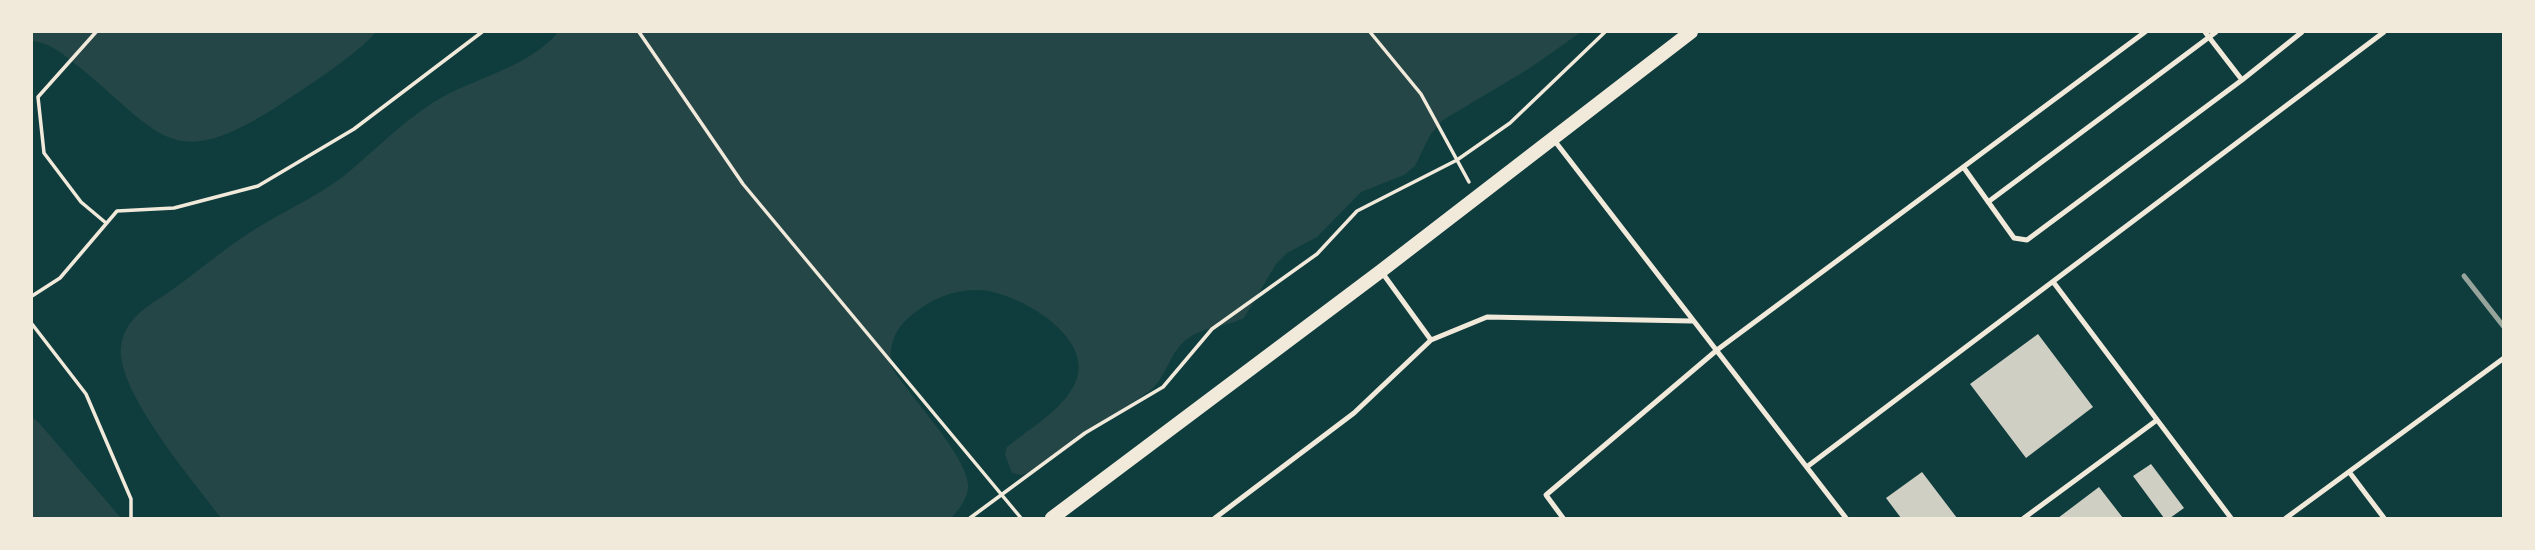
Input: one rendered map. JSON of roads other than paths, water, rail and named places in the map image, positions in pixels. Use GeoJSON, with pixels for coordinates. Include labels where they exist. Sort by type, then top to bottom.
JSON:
{"type":"FeatureCollection","features":[{"type":"Feature","properties":{"kind":"main road"},"geometry":{"type":"LineString","coordinates":[[1052,519],[1381,271],[1691,32]]}},
{"type":"Feature","properties":{"kind":"lane"},"geometry":{"type":"LineString","coordinates":[[1563,519],[1546,495],[1717,350],[2145,32]]}},
{"type":"Feature","properties":{"kind":"lane"},"geometry":{"type":"LineString","coordinates":[[1988,202],[2207,34],[2216,32]]}},
{"type":"Feature","properties":{"kind":"lane"},"geometry":{"type":"LineString","coordinates":[[1964,168],[2014,238],[2027,240],[2302,32]]}},
{"type":"Feature","properties":{"kind":"lane"},"geometry":{"type":"LineString","coordinates":[[1808,466],[2384,32]]}},
{"type":"Feature","properties":{"kind":"lane"},"geometry":{"type":"LineString","coordinates":[[2207,34],[2242,80]]}},
{"type":"Feature","properties":{"kind":"lane"},"geometry":{"type":"LineString","coordinates":[[1552,138],[1692,321],[1808,466],[1846,519]]}},
{"type":"Feature","properties":{"kind":"lane"},"geometry":{"type":"LineString","coordinates":[[1381,271],[1431,340]]}},
{"type":"Feature","properties":{"kind":"lane"},"geometry":{"type":"LineString","coordinates":[[2054,283],[2231,519]]}},
{"type":"Feature","properties":{"kind":"lane"},"geometry":{"type":"LineString","coordinates":[[1215,519],[1354,412],[1431,340],[1487,317],[1692,321]]}},
{"type":"Feature","properties":{"kind":"lane"},"geometry":{"type":"LineString","coordinates":[[2286,519],[2504,358]]}},
{"type":"Feature","properties":{"kind":"lane"},"geometry":{"type":"LineString","coordinates":[[2024,519],[2157,420]]}},
{"type":"Feature","properties":{"kind":"lane"},"geometry":{"type":"LineString","coordinates":[[2350,472],[2384,519]]}},
{"type":"Feature","properties":{"kind":"railway"},"geometry":{"type":"LineString","coordinates":[[2464,276],[2504,327]]}}]}
